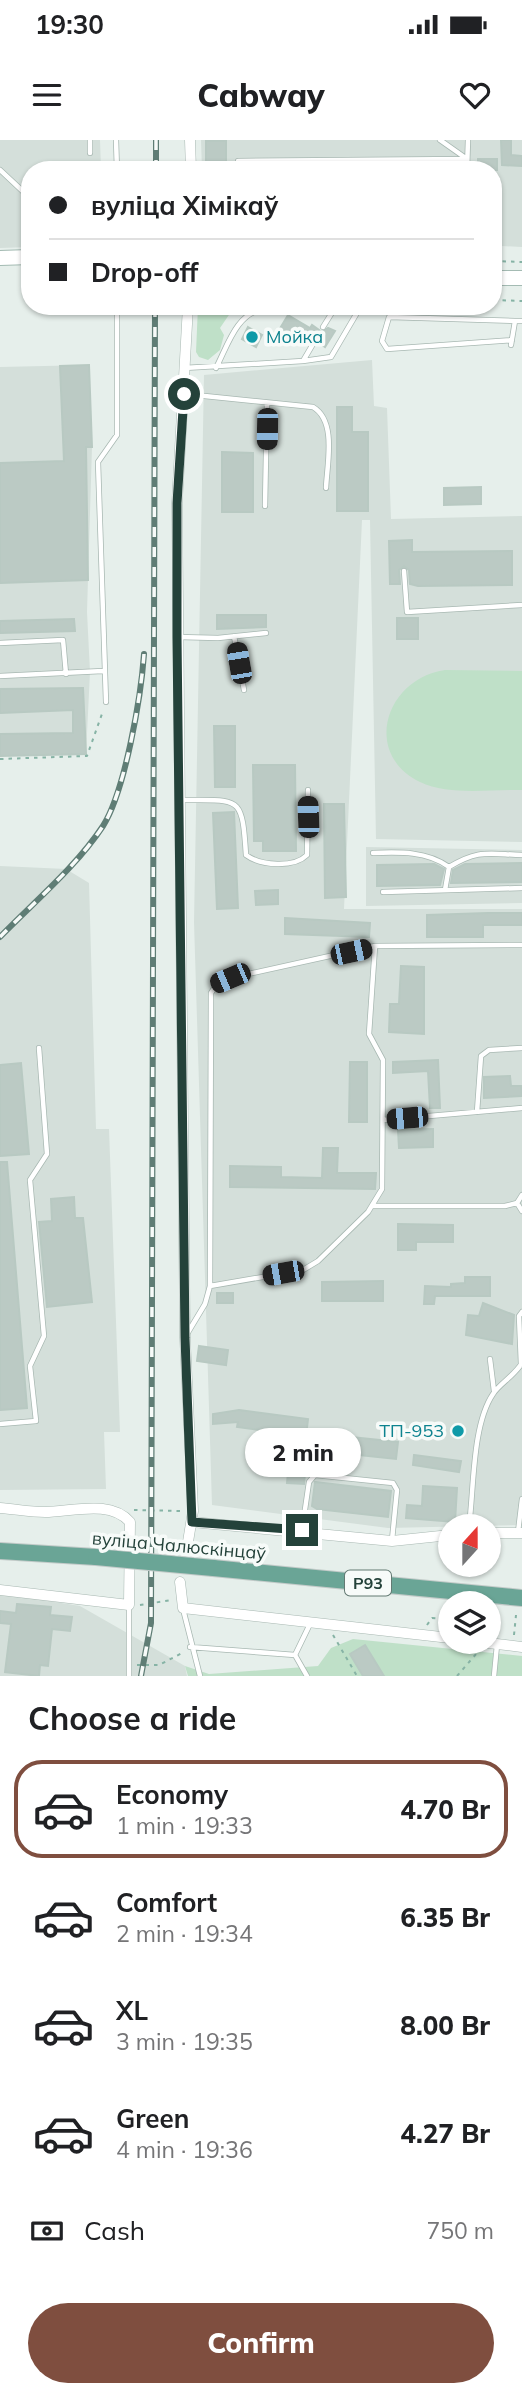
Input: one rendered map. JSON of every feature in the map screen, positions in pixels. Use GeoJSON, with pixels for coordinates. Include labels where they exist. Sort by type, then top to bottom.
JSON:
{"type":"FeatureCollection","features":[{"type":"Feature","properties":{"kind":"main road","name":"вуліца Чалюскінцаў"},"geometry":{"type":"LineString","coordinates":[[0,1551],[96,1557],[522,1598]]}},
{"type":"Feature","properties":{"kind":"street"},"geometry":{"type":"LineString","coordinates":[[190,140],[191,161]]}},
{"type":"Feature","properties":{"kind":"street"},"geometry":{"type":"LineString","coordinates":[[0,258],[21,257]]}},
{"type":"Feature","properties":{"kind":"street"},"geometry":{"type":"LineString","coordinates":[[502,278],[522,278]]}},
{"type":"Feature","properties":{"kind":"street"},"geometry":{"type":"LineString","coordinates":[[187,315],[177,503],[185,1338],[193,1516],[187,1548]]}},
{"type":"Feature","properties":{"kind":"street"},"geometry":{"type":"LineString","coordinates":[[0,1508],[44,1512],[98,1508],[123,1514],[130,1522],[129,1605],[0,1590]]}},
{"type":"Feature","properties":{"kind":"street"},"geometry":{"type":"LineString","coordinates":[[193,1516],[392,1541],[438,1536]]}},
{"type":"Feature","properties":{"kind":"street"},"geometry":{"type":"LineString","coordinates":[[501,1533],[520,1533]]}},
{"type":"Feature","properties":{"kind":"street"},"geometry":{"type":"LineString","coordinates":[[180,1582],[181,1603],[438,1637]]}},
{"type":"Feature","properties":{"kind":"street"},"geometry":{"type":"LineString","coordinates":[[501,1644],[522,1647]]}},
{"type":"Feature","properties":{"kind":"lane"},"geometry":{"type":"LineString","coordinates":[[90,140],[90,153]]}},
{"type":"Feature","properties":{"kind":"lane"},"geometry":{"type":"LineString","coordinates":[[116,140],[117,161]]}},
{"type":"Feature","properties":{"kind":"lane"},"geometry":{"type":"LineString","coordinates":[[440,140],[467,159]]}},
{"type":"Feature","properties":{"kind":"lane"},"geometry":{"type":"LineString","coordinates":[[467,159],[468,140]]}},
{"type":"Feature","properties":{"kind":"lane"},"geometry":{"type":"LineString","coordinates":[[314,161],[467,159]]}},
{"type":"Feature","properties":{"kind":"lane"},"geometry":{"type":"LineString","coordinates":[[0,170],[21,190]]}},
{"type":"Feature","properties":{"kind":"lane"},"geometry":{"type":"LineString","coordinates":[[106,702],[98,462],[117,435],[117,315]]}},
{"type":"Feature","properties":{"kind":"lane"},"geometry":{"type":"LineString","coordinates":[[216,368],[241,320],[247,315]]}},
{"type":"Feature","properties":{"kind":"lane"},"geometry":{"type":"LineString","coordinates":[[323,327],[331,315]]}},
{"type":"Feature","properties":{"kind":"lane"},"geometry":{"type":"LineString","coordinates":[[184,368],[216,368],[331,357],[356,315]]}},
{"type":"Feature","properties":{"kind":"lane"},"geometry":{"type":"LineString","coordinates":[[515,321],[512,343],[387,349],[382,341],[389,317],[522,321]]}},
{"type":"Feature","properties":{"kind":"lane"},"geometry":{"type":"LineString","coordinates":[[303,361],[313,344]]}},
{"type":"Feature","properties":{"kind":"lane"},"geometry":{"type":"LineString","coordinates":[[184,394],[313,407],[322,412],[327,424],[326,488]]}},
{"type":"Feature","properties":{"kind":"lane"},"geometry":{"type":"LineString","coordinates":[[265,506],[267,403]]}},
{"type":"Feature","properties":{"kind":"lane"},"geometry":{"type":"LineString","coordinates":[[404,571],[407,612],[522,605]]}},
{"type":"Feature","properties":{"kind":"lane"},"geometry":{"type":"LineString","coordinates":[[177,637],[266,633]]}},
{"type":"Feature","properties":{"kind":"lane"},"geometry":{"type":"LineString","coordinates":[[234,636],[244,690]]}},
{"type":"Feature","properties":{"kind":"lane"},"geometry":{"type":"LineString","coordinates":[[0,643],[63,640],[66,674]]}},
{"type":"Feature","properties":{"kind":"lane"},"geometry":{"type":"LineString","coordinates":[[0,676],[103,671]]}},
{"type":"Feature","properties":{"kind":"lane"},"geometry":{"type":"LineString","coordinates":[[180,799],[230,801],[238,805],[243,813],[246,855],[255,862],[267,864],[302,860],[307,855],[307,790]]}},
{"type":"Feature","properties":{"kind":"lane"},"geometry":{"type":"LineString","coordinates":[[373,853],[398,852],[435,857],[449,867]]}},
{"type":"Feature","properties":{"kind":"lane"},"geometry":{"type":"LineString","coordinates":[[449,867],[478,852],[522,855]]}},
{"type":"Feature","properties":{"kind":"lane"},"geometry":{"type":"LineString","coordinates":[[444,890],[449,867]]}},
{"type":"Feature","properties":{"kind":"lane"},"geometry":{"type":"LineString","coordinates":[[383,892],[522,888]]}},
{"type":"Feature","properties":{"kind":"lane"},"geometry":{"type":"LineString","coordinates":[[185,1338],[205,1304],[209,1286],[211,993],[216,984],[230,978],[375,946],[522,945]]}},
{"type":"Feature","properties":{"kind":"lane"},"geometry":{"type":"LineString","coordinates":[[209,1286],[303,1270],[318,1261],[372,1206],[382,1189],[383,1060],[369,1034],[375,946]]}},
{"type":"Feature","properties":{"kind":"lane"},"geometry":{"type":"LineString","coordinates":[[0,1424],[36,1421],[30,1366],[44,1336],[30,1180],[47,1154],[39,1048]]}},
{"type":"Feature","properties":{"kind":"lane"},"geometry":{"type":"LineString","coordinates":[[477,1112],[481,1056],[489,1049],[522,1048]]}},
{"type":"Feature","properties":{"kind":"lane"},"geometry":{"type":"LineString","coordinates":[[383,1120],[522,1108]]}},
{"type":"Feature","properties":{"kind":"lane"},"geometry":{"type":"LineString","coordinates":[[372,1206],[505,1206],[517,1203],[522,1195]]}},
{"type":"Feature","properties":{"kind":"lane"},"geometry":{"type":"LineString","coordinates":[[517,1203],[522,1210]]}},
{"type":"Feature","properties":{"kind":"lane"},"geometry":{"type":"LineString","coordinates":[[470,1514],[482,1414],[494,1391],[512,1378],[521,1364],[519,1316],[522,1312]]}},
{"type":"Feature","properties":{"kind":"lane"},"geometry":{"type":"LineString","coordinates":[[490,1359],[494,1391]]}},
{"type":"Feature","properties":{"kind":"lane"},"geometry":{"type":"LineString","coordinates":[[302,1530],[309,1482],[315,1475],[393,1483],[397,1490],[392,1541]]}},
{"type":"Feature","properties":{"kind":"lane"},"geometry":{"type":"LineString","coordinates":[[520,1533],[522,1499]]}},
{"type":"Feature","properties":{"kind":"lane"},"geometry":{"type":"LineString","coordinates":[[181,1603],[190,1647],[200,1676]]}},
{"type":"Feature","properties":{"kind":"lane"},"geometry":{"type":"LineString","coordinates":[[129,1605],[129,1676]]}},
{"type":"Feature","properties":{"kind":"lane"},"geometry":{"type":"LineString","coordinates":[[295,1655],[311,1622]]}},
{"type":"Feature","properties":{"kind":"lane"},"geometry":{"type":"LineString","coordinates":[[190,1647],[295,1655]]}},
{"type":"Feature","properties":{"kind":"lane"},"geometry":{"type":"LineString","coordinates":[[493,1654],[494,1676]]}},
{"type":"Feature","properties":{"kind":"lane"},"geometry":{"type":"LineString","coordinates":[[295,1655],[307,1676]]}},
{"type":"Feature","properties":{"kind":"path"},"geometry":{"type":"LineString","coordinates":[[502,261],[522,262]]}},
{"type":"Feature","properties":{"kind":"path"},"geometry":{"type":"LineString","coordinates":[[502,300],[522,301]]}},
{"type":"Feature","properties":{"kind":"path"},"geometry":{"type":"LineString","coordinates":[[0,759],[87,756],[106,702]]}},
{"type":"Feature","properties":{"kind":"path"},"geometry":{"type":"LineString","coordinates":[[123,1514],[135,1510],[193,1516]]}},
{"type":"Feature","properties":{"kind":"path"},"geometry":{"type":"LineString","coordinates":[[129,1605],[181,1603]]}},
{"type":"Feature","properties":{"kind":"path"},"geometry":{"type":"LineString","coordinates":[[513,1638],[516,1615]]}},
{"type":"Feature","properties":{"kind":"path"},"geometry":{"type":"LineString","coordinates":[[432,1618],[438,1619]]}},
{"type":"Feature","properties":{"kind":"path"},"geometry":{"type":"LineString","coordinates":[[326,1624],[357,1676]]}},
{"type":"Feature","properties":{"kind":"path"},"geometry":{"type":"LineString","coordinates":[[129,1663],[159,1665],[176,1658],[190,1647]]}},
{"type":"Feature","properties":{"kind":"path"},"geometry":{"type":"LineString","coordinates":[[457,1676],[480,1654]]}},
{"type":"Feature","properties":{"kind":"shaded area"},"geometry":{"type":"Polygon","coordinates":[[[0,140],[100,140],[101,161],[21,161],[21,247],[0,248],[0,140]]]}},
{"type":"Feature","properties":{"kind":"shaded area"},"geometry":{"type":"Polygon","coordinates":[[[201,140],[522,140],[522,247],[502,246],[502,161],[202,161],[201,140]]]}},
{"type":"Feature","properties":{"kind":"shaded area"},"geometry":{"type":"Polygon","coordinates":[[[372,360],[374,406],[387,408],[391,519],[522,516],[522,842],[376,839],[370,520],[362,520],[344,909],[522,909],[522,1525],[501,1525],[501,1514],[438,1514],[438,1527],[388,1528],[212,1505],[194,922],[204,375],[372,360]]]}},
{"type":"Feature","properties":{"kind":"shaded area"},"geometry":{"type":"Polygon","coordinates":[[[89,365],[92,447],[87,612],[90,672],[86,754],[0,756],[0,367],[89,365]]]}},
{"type":"Feature","properties":{"kind":"shaded area"},"geometry":{"type":"Polygon","coordinates":[[[366,847],[522,850],[522,903],[366,906],[366,847]]]}},
{"type":"Feature","properties":{"kind":"shaded area"},"geometry":{"type":"Polygon","coordinates":[[[0,866],[66,869],[89,883],[96,1129],[109,1129],[120,1432],[104,1432],[106,1489],[0,1490],[0,866]]]}},
{"type":"Feature","properties":{"kind":"shaded area"},"geometry":{"type":"Polygon","coordinates":[[[0,1593],[80,1606],[185,1666],[187,1676],[0,1676],[0,1593]]]}},
{"type":"Feature","properties":{"kind":"green space"},"geometry":{"type":"Polygon","coordinates":[[[198,315],[229,315],[220,328],[224,335],[220,350],[208,360],[199,357],[196,352],[198,315]]]}},
{"type":"Feature","properties":{"kind":"green space"},"geometry":{"type":"Polygon","coordinates":[[[445,670],[522,671],[522,790],[470,791],[431,786],[402,770],[391,754],[387,737],[388,719],[395,702],[408,687],[424,676],[445,670]]]}},
{"type":"Feature","properties":{"kind":"green space"},"geometry":{"type":"Polygon","coordinates":[[[353,1639],[438,1648],[438,1654],[522,1656],[522,1676],[188,1676],[185,1666],[209,1674],[318,1666],[331,1648],[353,1639]]]}},
{"type":"Feature","properties":{"kind":"building"},"geometry":{"type":"Polygon","coordinates":[[[501,140],[511,140],[511,155],[522,156],[522,166],[502,165],[501,140]]]}},
{"type":"Feature","properties":{"kind":"building"},"geometry":{"type":"Polygon","coordinates":[[[206,141],[226,141],[226,161],[206,161],[206,141]]]}},
{"type":"Feature","properties":{"kind":"building"},"geometry":{"type":"Polygon","coordinates":[[[478,159],[497,159],[497,161],[478,159]]]}},
{"type":"Feature","properties":{"kind":"building"},"geometry":{"type":"Polygon","coordinates":[[[288,315],[310,328],[312,325],[322,332],[328,328],[335,331],[325,347],[314,339],[307,344],[279,330],[288,315]]]}},
{"type":"Feature","properties":{"kind":"building","name":"Мойка"},"geometry":{"type":"Polygon","coordinates":[[[248,327],[262,335],[256,347],[242,339],[248,327]]]}},
{"type":"Feature","properties":{"kind":"building"},"geometry":{"type":"Polygon","coordinates":[[[89,365],[92,447],[86,447],[88,580],[0,583],[0,463],[64,461],[60,366],[89,365]]]}},
{"type":"Feature","properties":{"kind":"building"},"geometry":{"type":"Polygon","coordinates":[[[337,407],[352,407],[352,432],[368,432],[368,511],[337,511],[337,407]]]}},
{"type":"Feature","properties":{"kind":"building"},"geometry":{"type":"Polygon","coordinates":[[[222,452],[253,453],[253,512],[222,512],[222,452]]]}},
{"type":"Feature","properties":{"kind":"building"},"geometry":{"type":"Polygon","coordinates":[[[481,487],[481,504],[444,505],[444,488],[481,487]]]}},
{"type":"Feature","properties":{"kind":"building"},"geometry":{"type":"Polygon","coordinates":[[[412,540],[412,552],[512,551],[512,585],[418,586],[410,584],[409,570],[404,566],[399,570],[400,584],[390,584],[389,541],[412,540]]]}},
{"type":"Feature","properties":{"kind":"building"},"geometry":{"type":"Polygon","coordinates":[[[217,615],[266,615],[266,627],[217,629],[217,615]]]}},
{"type":"Feature","properties":{"kind":"building"},"geometry":{"type":"Polygon","coordinates":[[[397,618],[418,618],[418,639],[397,639],[397,618]]]}},
{"type":"Feature","properties":{"kind":"building"},"geometry":{"type":"Polygon","coordinates":[[[74,619],[75,631],[0,633],[0,621],[74,619]]]}},
{"type":"Feature","properties":{"kind":"building"},"geometry":{"type":"Polygon","coordinates":[[[83,688],[86,754],[0,756],[0,734],[73,733],[73,710],[0,713],[0,689],[83,688]]]}},
{"type":"Feature","properties":{"kind":"building"},"geometry":{"type":"Polygon","coordinates":[[[214,726],[235,726],[235,787],[215,787],[214,726]]]}},
{"type":"Feature","properties":{"kind":"building"},"geometry":{"type":"Polygon","coordinates":[[[253,765],[295,765],[296,851],[263,851],[263,841],[254,841],[253,765]]]}},
{"type":"Feature","properties":{"kind":"building"},"geometry":{"type":"Polygon","coordinates":[[[324,804],[344,804],[346,897],[325,898],[324,804]]]}},
{"type":"Feature","properties":{"kind":"building"},"geometry":{"type":"Polygon","coordinates":[[[234,812],[238,908],[217,909],[213,813],[234,812]]]}},
{"type":"Feature","properties":{"kind":"building"},"geometry":{"type":"Polygon","coordinates":[[[522,863],[522,882],[451,883],[453,870],[465,864],[522,863]]]}},
{"type":"Feature","properties":{"kind":"building"},"geometry":{"type":"Polygon","coordinates":[[[434,864],[444,869],[440,885],[377,886],[377,865],[434,864]]]}},
{"type":"Feature","properties":{"kind":"building"},"geometry":{"type":"Polygon","coordinates":[[[278,890],[278,904],[256,905],[255,891],[278,890]]]}},
{"type":"Feature","properties":{"kind":"building"},"geometry":{"type":"Polygon","coordinates":[[[522,913],[522,925],[483,925],[483,937],[427,937],[427,915],[522,913]]]}},
{"type":"Feature","properties":{"kind":"building"},"geometry":{"type":"Polygon","coordinates":[[[285,918],[370,923],[369,937],[285,934],[285,918]]]}},
{"type":"Feature","properties":{"kind":"building"},"geometry":{"type":"Polygon","coordinates":[[[401,966],[424,967],[424,1034],[389,1032],[390,1004],[399,1004],[401,966]]]}},
{"type":"Feature","properties":{"kind":"building"},"geometry":{"type":"Polygon","coordinates":[[[438,1060],[440,1108],[430,1108],[428,1071],[393,1073],[393,1062],[438,1060]]]}},
{"type":"Feature","properties":{"kind":"building"},"geometry":{"type":"Polygon","coordinates":[[[350,1062],[367,1062],[367,1122],[349,1122],[350,1062]]]}},
{"type":"Feature","properties":{"kind":"building"},"geometry":{"type":"Polygon","coordinates":[[[21,1063],[29,1154],[0,1156],[0,1065],[21,1063]]]}},
{"type":"Feature","properties":{"kind":"building"},"geometry":{"type":"Polygon","coordinates":[[[510,1076],[511,1086],[521,1086],[522,1096],[484,1098],[484,1077],[510,1076]]]}},
{"type":"Feature","properties":{"kind":"building"},"geometry":{"type":"Polygon","coordinates":[[[433,1129],[433,1147],[399,1148],[398,1130],[433,1129]]]}},
{"type":"Feature","properties":{"kind":"building"},"geometry":{"type":"Polygon","coordinates":[[[323,1148],[338,1148],[337,1173],[376,1173],[375,1189],[230,1187],[230,1166],[281,1167],[281,1177],[322,1178],[323,1148]]]}},
{"type":"Feature","properties":{"kind":"building"},"geometry":{"type":"Polygon","coordinates":[[[0,1162],[7,1162],[27,1408],[0,1410],[0,1162]]]}},
{"type":"Feature","properties":{"kind":"building"},"geometry":{"type":"Polygon","coordinates":[[[74,1197],[75,1218],[83,1218],[92,1302],[47,1307],[39,1222],[52,1221],[51,1199],[74,1197]]]}},
{"type":"Feature","properties":{"kind":"building"},"geometry":{"type":"Polygon","coordinates":[[[398,1224],[453,1225],[453,1242],[416,1242],[416,1250],[398,1250],[398,1224]]]}},
{"type":"Feature","properties":{"kind":"building"},"geometry":{"type":"Polygon","coordinates":[[[465,1277],[490,1277],[490,1296],[435,1296],[434,1304],[424,1304],[425,1286],[451,1287],[451,1284],[465,1283],[465,1277]]]}},
{"type":"Feature","properties":{"kind":"building"},"geometry":{"type":"Polygon","coordinates":[[[383,1281],[383,1301],[322,1301],[322,1282],[383,1281]]]}},
{"type":"Feature","properties":{"kind":"building"},"geometry":{"type":"Polygon","coordinates":[[[217,1293],[233,1293],[233,1303],[217,1303],[217,1293]]]}},
{"type":"Feature","properties":{"kind":"building"},"geometry":{"type":"Polygon","coordinates":[[[483,1303],[514,1315],[512,1344],[466,1335],[468,1315],[479,1316],[483,1303]]]}},
{"type":"Feature","properties":{"kind":"building"},"geometry":{"type":"Polygon","coordinates":[[[199,1346],[228,1350],[226,1365],[197,1361],[199,1346]]]}},
{"type":"Feature","properties":{"kind":"building"},"geometry":{"type":"Polygon","coordinates":[[[239,1410],[308,1419],[306,1436],[237,1427],[238,1422],[213,1424],[213,1414],[239,1410]]]}},
{"type":"Feature","properties":{"kind":"building"},"geometry":{"type":"Polygon","coordinates":[[[313,1433],[398,1442],[396,1459],[312,1450],[313,1433]]]}},
{"type":"Feature","properties":{"kind":"building"},"geometry":{"type":"Polygon","coordinates":[[[414,1455],[461,1461],[459,1472],[413,1465],[414,1455]]]}},
{"type":"Feature","properties":{"kind":"building"},"geometry":{"type":"Polygon","coordinates":[[[289,1461],[306,1463],[304,1484],[287,1483],[289,1461]]]}},
{"type":"Feature","properties":{"kind":"building"},"geometry":{"type":"Polygon","coordinates":[[[315,1482],[391,1491],[388,1517],[317,1509],[312,1506],[315,1482]]]}},
{"type":"Feature","properties":{"kind":"building"},"geometry":{"type":"Polygon","coordinates":[[[423,1486],[457,1488],[455,1514],[438,1514],[438,1521],[406,1518],[407,1505],[422,1506],[423,1486]]]}},
{"type":"Feature","properties":{"kind":"building"},"geometry":{"type":"Polygon","coordinates":[[[17,1604],[51,1607],[50,1615],[72,1617],[70,1631],[52,1629],[48,1666],[40,1665],[39,1676],[5,1672],[11,1624],[0,1623],[0,1611],[16,1613],[17,1604]]]}},
{"type":"Feature","properties":{"kind":"building"},"geometry":{"type":"Polygon","coordinates":[[[365,1645],[384,1676],[363,1676],[350,1654],[365,1645]]]}},
{"type":"Feature","properties":{"kind":"railway"},"geometry":{"type":"LineString","coordinates":[[156,140],[156,161]]}},
{"type":"Feature","properties":{"kind":"railway"},"geometry":{"type":"LineString","coordinates":[[141,1676],[151,1623],[155,315]]}},
{"type":"Feature","properties":{"kind":"railway"},"geometry":{"type":"LineString","coordinates":[[0,937],[68,870],[103,826],[125,768],[136,718],[144,654]]}},
{"type":"Feature","properties":{"kind":"place","name":"Мойка"},"geometry":{"type":"Point","coordinates":[252,337]}},
{"type":"Feature","properties":{"kind":"place","name":"ТП-953"},"geometry":{"type":"Point","coordinates":[458,1431]}},
{"type":"Feature","properties":{"kind":"route"},"geometry":{"type":"LineString","coordinates":[[184,394],[177,503],[177,637],[185,1338],[192,1522],[302,1530]]}}]}
